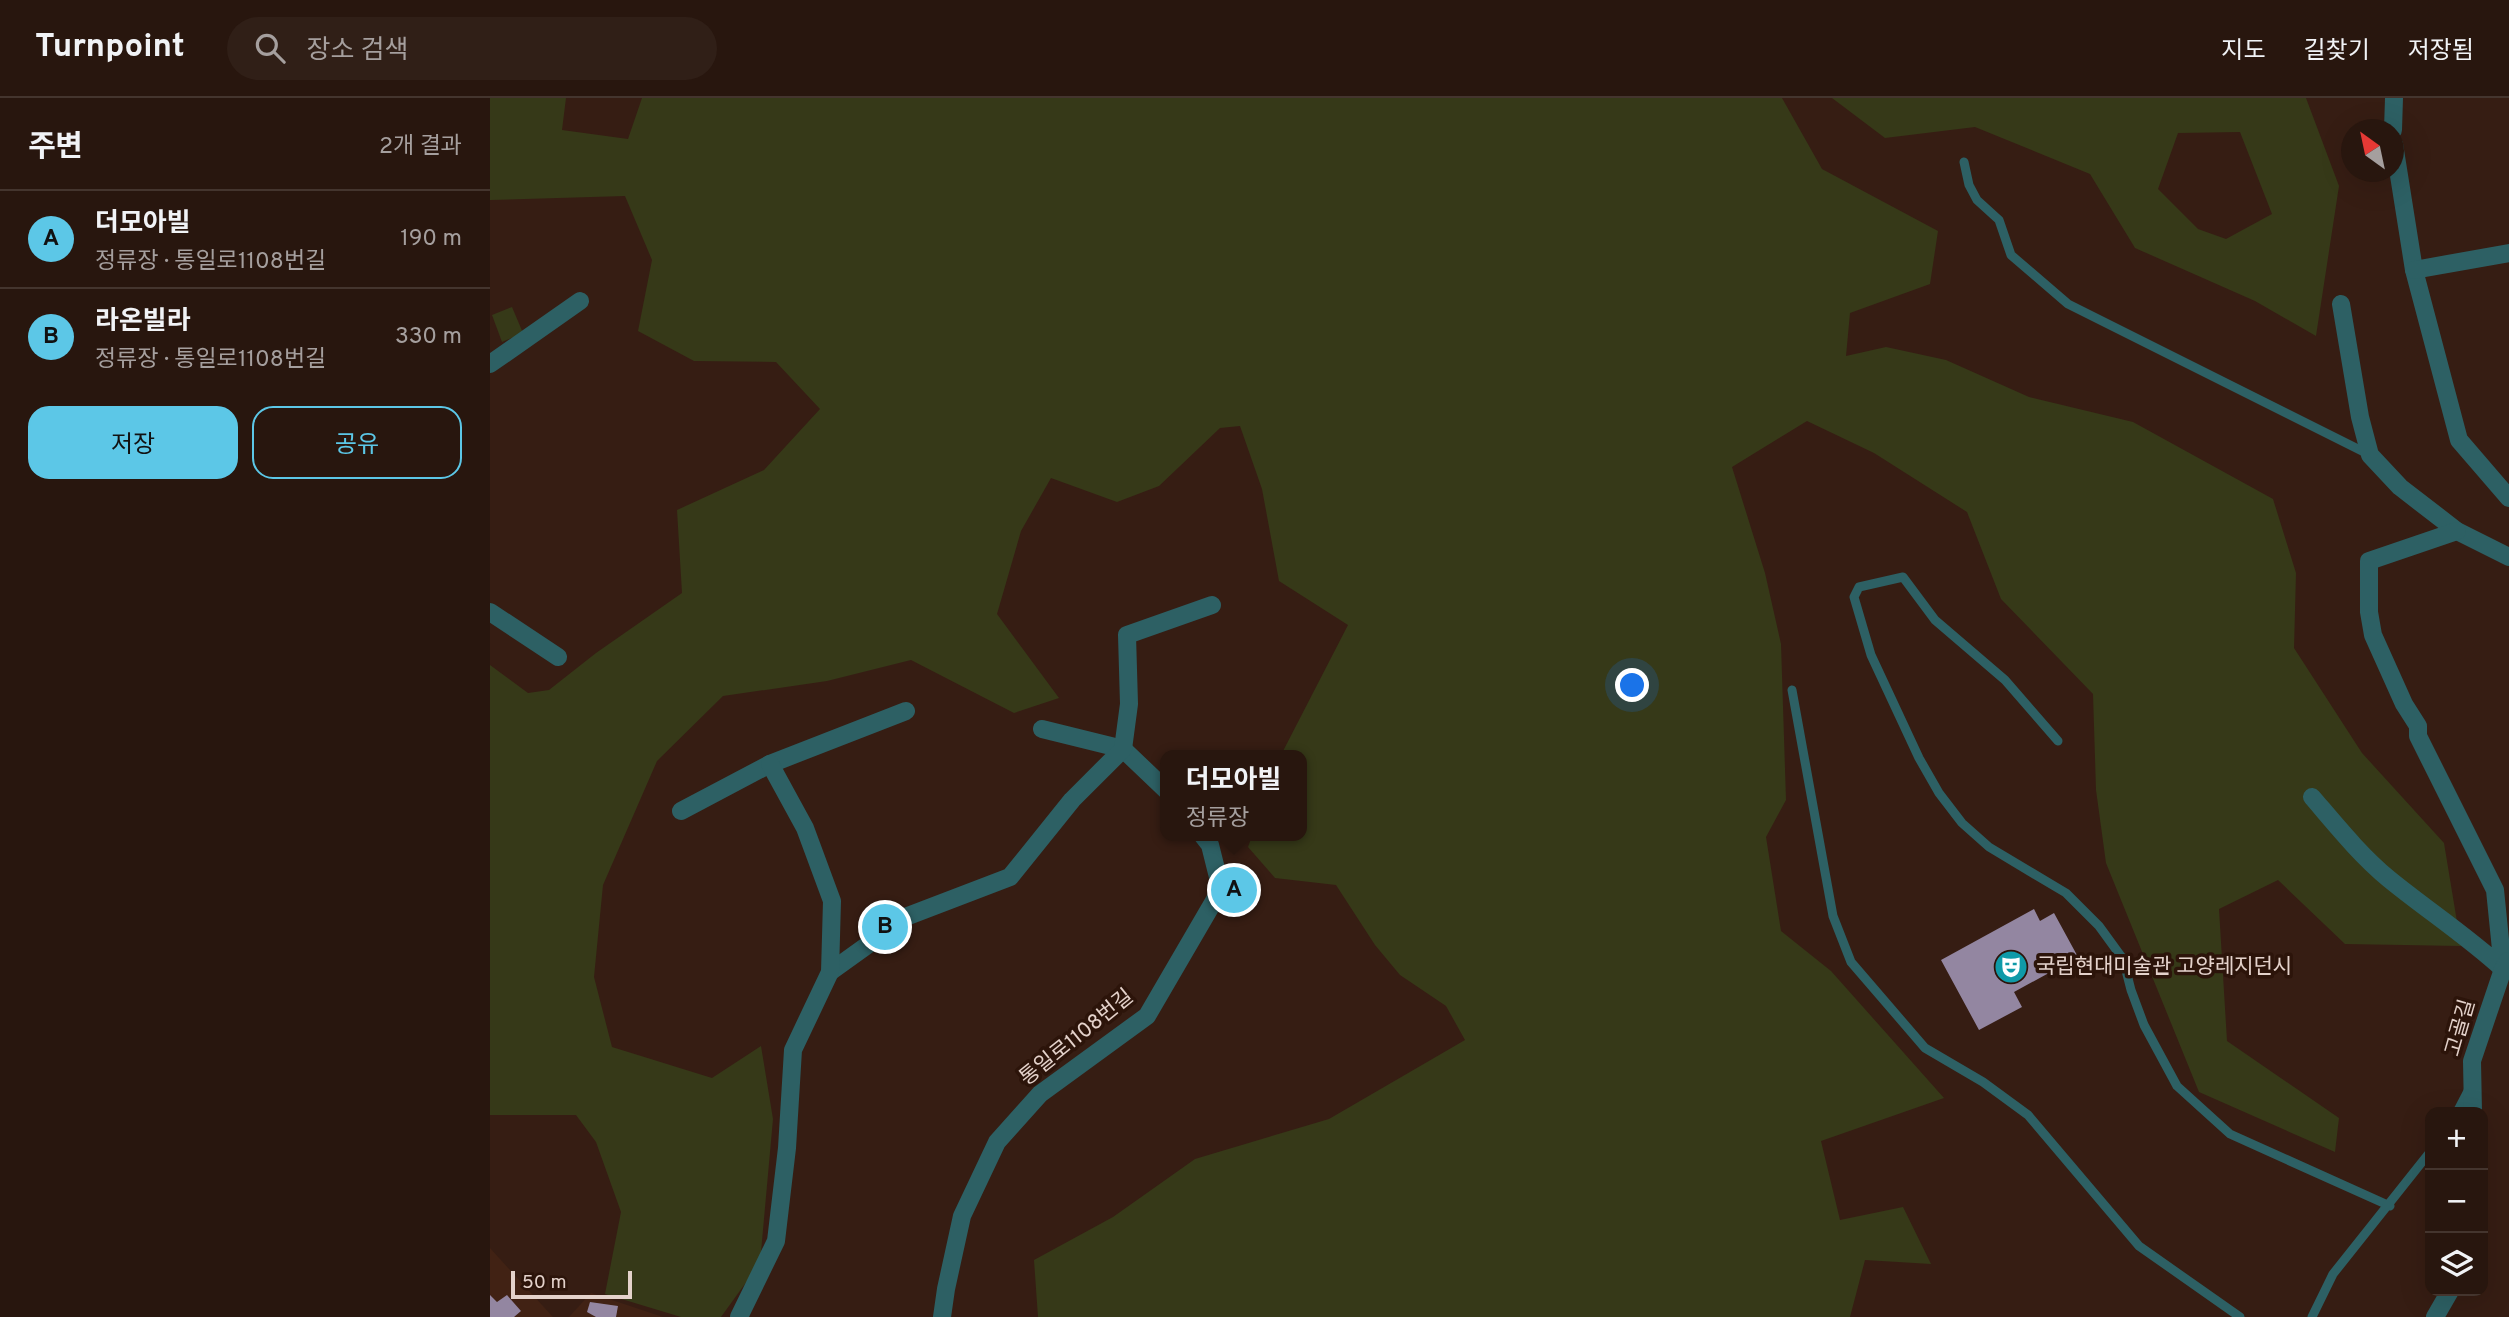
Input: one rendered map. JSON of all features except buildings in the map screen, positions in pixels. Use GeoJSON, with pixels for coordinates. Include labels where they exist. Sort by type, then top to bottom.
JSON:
{"type":"FeatureCollection","features":[{"type":"Feature","properties":{"kind":"street"},"geometry":{"type":"LineString","coordinates":[[2393,119],[2394,98]]}},
{"type":"Feature","properties":{"kind":"street"},"geometry":{"type":"LineString","coordinates":[[2399,182],[2414,270],[2459,440],[2509,498]]}},
{"type":"Feature","properties":{"kind":"street"},"geometry":{"type":"LineString","coordinates":[[2414,270],[2509,253]]}},
{"type":"Feature","properties":{"kind":"street"},"geometry":{"type":"LineString","coordinates":[[490,364],[580,300]]}},
{"type":"Feature","properties":{"kind":"street"},"geometry":{"type":"LineString","coordinates":[[2341,304],[2360,417],[2370,455],[2400,487],[2456,531],[2509,557]]}},
{"type":"Feature","properties":{"kind":"street"},"geometry":{"type":"LineString","coordinates":[[2456,531],[2369,561],[2369,612],[2373,635],[2404,704],[2418,726],[2418,736],[2495,890],[2506,965]]}},
{"type":"Feature","properties":{"kind":"street"},"geometry":{"type":"LineString","coordinates":[[830,972],[908,916],[1010,877],[1072,800],[1123,749],[1129,704],[1127,635],[1212,605]]}},
{"type":"Feature","properties":{"kind":"street"},"geometry":{"type":"LineString","coordinates":[[490,612],[558,657]]}},
{"type":"Feature","properties":{"kind":"street"},"geometry":{"type":"LineString","coordinates":[[681,811],[770,764],[906,711]]}},
{"type":"Feature","properties":{"kind":"street"},"geometry":{"type":"LineString","coordinates":[[1042,729],[1123,749],[1160,784]]}},
{"type":"Feature","properties":{"kind":"street"},"geometry":{"type":"LineString","coordinates":[[739,1317],[776,1241],[787,1148],[793,1050],[830,972],[832,901],[805,828],[770,764]]}},
{"type":"Feature","properties":{"kind":"street"},"geometry":{"type":"LineString","coordinates":[[2312,797],[2348,840],[2389,878],[2506,965]]}},
{"type":"Feature","properties":{"kind":"street","name":"통일로1108번길"},"geometry":{"type":"LineString","coordinates":[[942,1317],[962,1216],[997,1142],[1040,1094],[1147,1016],[1222,889],[1207,841]]}},
{"type":"Feature","properties":{"kind":"street","name":"고골길"},"geometry":{"type":"LineString","coordinates":[[2473,1107],[2472,1061],[2506,965]]}},
{"type":"Feature","properties":{"kind":"street"},"geometry":{"type":"LineString","coordinates":[[2435,1317],[2448,1296]]}},
{"type":"Feature","properties":{"kind":"lane"},"geometry":{"type":"LineString","coordinates":[[1964,162],[1969,185],[1977,200],[1999,220],[2011,255],[2068,304],[2370,455]]}},
{"type":"Feature","properties":{"kind":"lane"},"geometry":{"type":"LineString","coordinates":[[2057,741],[2005,680],[1935,620],[1903,577],[1859,587],[1854,597],[1871,655],[1919,758],[1939,793],[1962,823],[1989,847],[2066,893],[2099,926],[2123,959],[2144,1025],[2177,1086],[2230,1134],[2390,1206]]}},
{"type":"Feature","properties":{"kind":"lane"},"geometry":{"type":"LineString","coordinates":[[1792,690],[1833,916],[1851,962],[1925,1048],[1983,1082],[2028,1115],[2139,1246],[2241,1317]]}},
{"type":"Feature","properties":{"kind":"lane"},"geometry":{"type":"LineString","coordinates":[[2460,1107],[2473,1083]]}},
{"type":"Feature","properties":{"kind":"lane"},"geometry":{"type":"LineString","coordinates":[[2312,1317],[2333,1274],[2390,1206],[2425,1159]]}},
{"type":"Feature","properties":{"kind":"shaded area"},"geometry":{"type":"Polygon","coordinates":[[[490,1248],[553,1317],[490,1317],[490,1248]]]}},
{"type":"Feature","properties":{"kind":"shaded area"},"geometry":{"type":"Polygon","coordinates":[[[591,1293],[663,1317],[569,1317],[591,1293]]]}},
{"type":"Feature","properties":{"kind":"green space"},"geometry":{"type":"Polygon","coordinates":[[[490,98],[566,98],[562,130],[628,139],[642,98],[1782,98],[1822,169],[1938,231],[1930,284],[1850,313],[1846,356],[1886,347],[1946,360],[2029,397],[2133,422],[2273,499],[2296,573],[2294,648],[2362,753],[2444,843],[2461,946],[2345,944],[2278,880],[2219,909],[2227,1041],[2339,1118],[2335,1152],[2199,1092],[2106,863],[2096,790],[2093,694],[2001,599],[1967,512],[1874,453],[1807,421],[1732,467],[1765,573],[1781,644],[1786,800],[1766,837],[1781,931],[1831,971],[1944,1098],[1821,1141],[1840,1220],[1903,1207],[1931,1264],[1865,1260],[1850,1317],[1038,1317],[1034,1260],[1113,1217],[1195,1159],[1329,1119],[1465,1040],[1446,1006],[1400,975],[1375,945],[1336,885],[1275,878],[1248,847],[1250,841],[1307,841],[1307,750],[1284,750],[1348,625],[1279,581],[1262,489],[1240,426],[1220,428],[1159,486],[1117,502],[1051,478],[1021,531],[997,614],[1059,698],[1014,713],[911,660],[827,681],[723,696],[657,761],[603,885],[594,977],[612,1047],[712,1078],[761,1046],[773,1119],[760,1263],[721,1317],[681,1317],[605,1294],[621,1212],[596,1142],[576,1115],[490,1115],[490,665],[528,693],[549,690],[596,653],[682,593],[677,510],[764,470],[820,409],[776,362],[694,361],[638,331],[652,260],[625,196],[490,200],[490,98]]]}},
{"type":"Feature","properties":{"kind":"green space"},"geometry":{"type":"Polygon","coordinates":[[[1832,98],[2306,98],[2339,186],[2316,336],[2255,301],[2135,248],[2090,174],[1975,127],[1885,138],[1832,98]],[[2240,132],[2178,133],[2158,189],[2198,229],[2226,239],[2272,214],[2240,132]]]}},
{"type":"Feature","properties":{"kind":"green space"},"geometry":{"type":"Polygon","coordinates":[[[512,307],[523,333],[502,342],[492,315],[512,307]]]}},
{"type":"Feature","properties":{"kind":"place","name":"더모아빌"},"geometry":{"type":"Point","coordinates":[1234,890]}},
{"type":"Feature","properties":{"kind":"place","name":"라온빌라"},"geometry":{"type":"Point","coordinates":[885,927]}},
{"type":"Feature","properties":{"kind":"place","name":"국립현대미술관 고양레지던시"},"geometry":{"type":"Point","coordinates":[2011,967]}}]}
